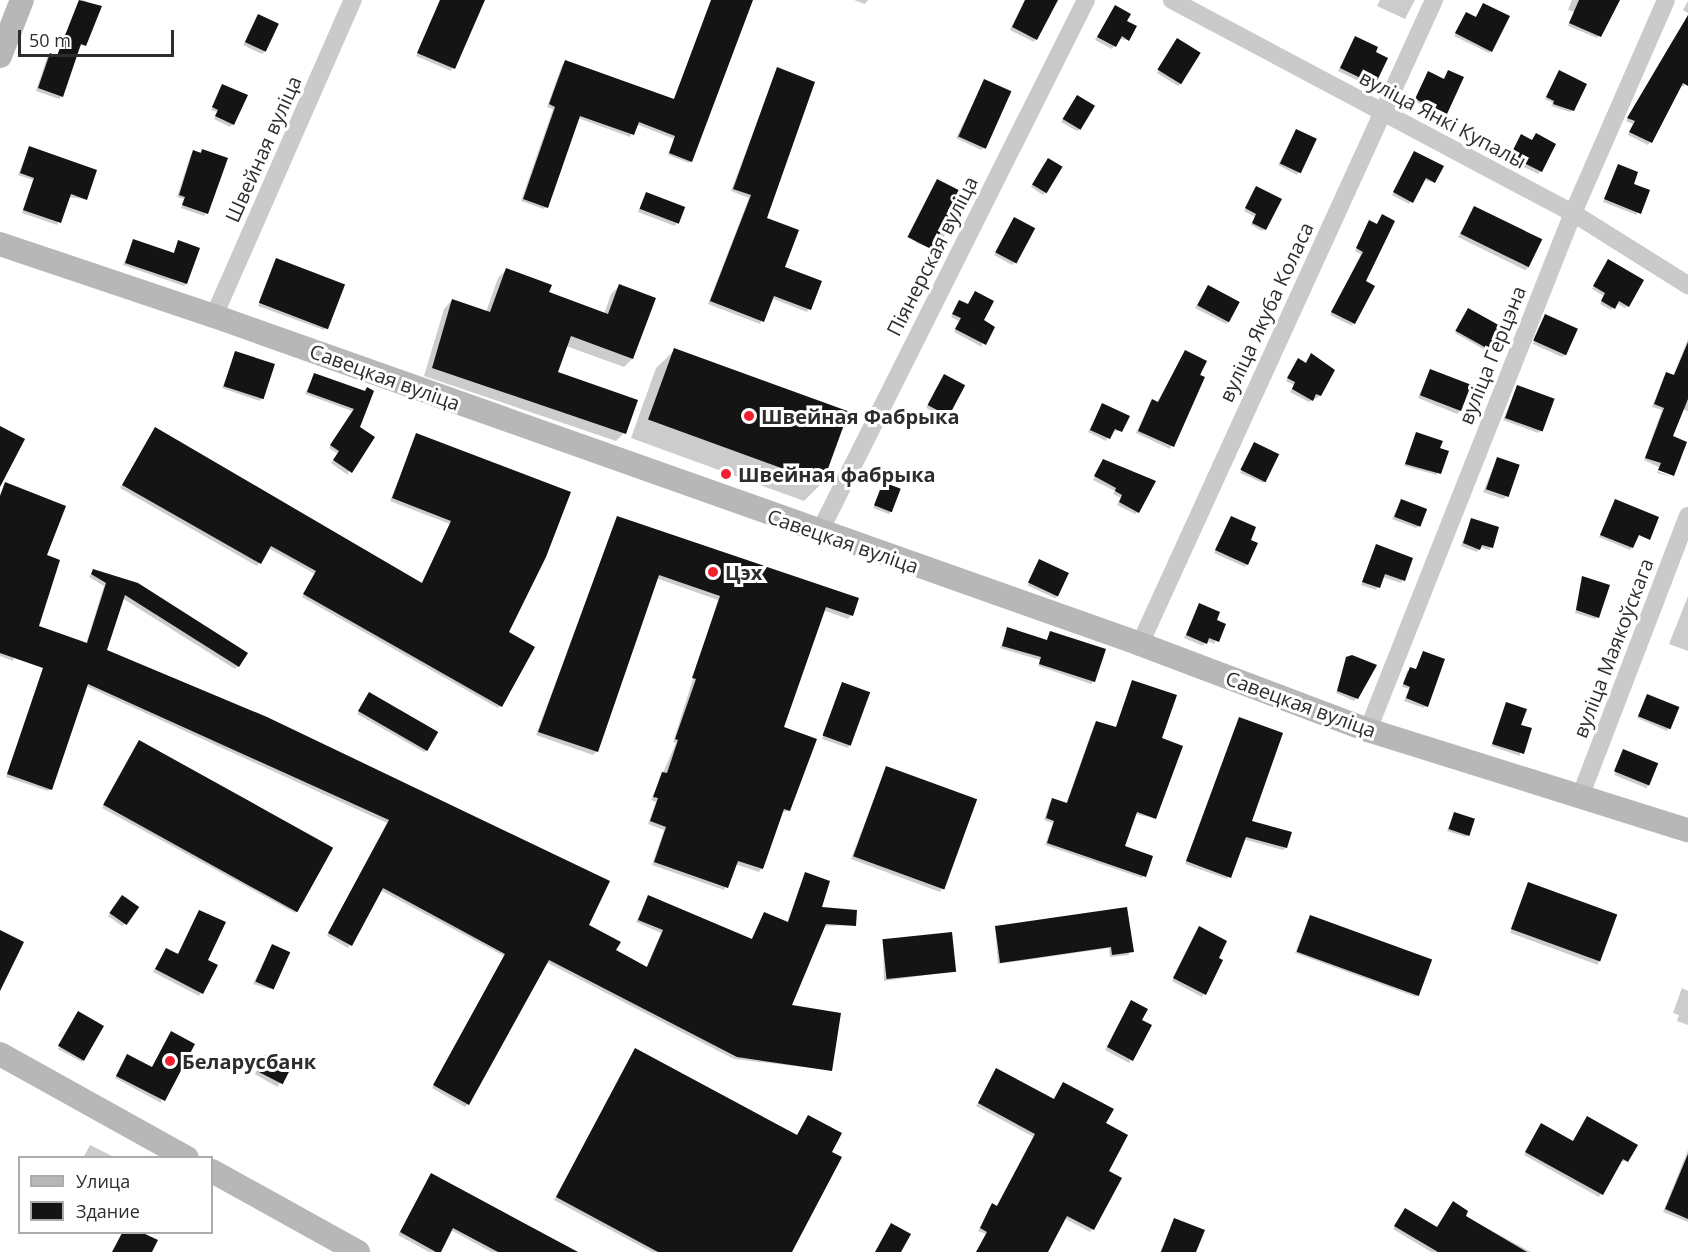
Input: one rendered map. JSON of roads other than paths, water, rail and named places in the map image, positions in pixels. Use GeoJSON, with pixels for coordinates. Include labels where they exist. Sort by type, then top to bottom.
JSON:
{"type":"FeatureCollection","features":[{"type":"Feature","properties":{"kind":"street"},"geometry":{"type":"LineString","coordinates":[[0,56],[22,0]]}},
{"type":"Feature","properties":{"kind":"street","name":"Швейная вуліца"},"geometry":{"type":"LineString","coordinates":[[214,316],[353,0]]}},
{"type":"Feature","properties":{"kind":"street","name":"Піянерская вуліца"},"geometry":{"type":"LineString","coordinates":[[819,533],[1086,0]]}},
{"type":"Feature","properties":{"kind":"street","name":"вуліца Янкі Купалы"},"geometry":{"type":"LineString","coordinates":[[1172,0],[1573,213],[1688,285]]}},
{"type":"Feature","properties":{"kind":"street","name":"вуліца Якуба Коласа"},"geometry":{"type":"LineString","coordinates":[[1140,644],[1434,0]]}},
{"type":"Feature","properties":{"kind":"street","name":"вуліца Герцэна"},"geometry":{"type":"LineString","coordinates":[[1368,730],[1573,213],[1666,0]]}},
{"type":"Feature","properties":{"kind":"street","name":"Савецкая вуліца"},"geometry":{"type":"LineString","coordinates":[[0,244],[214,316],[819,533],[1140,644],[1368,730],[1688,830]]}},
{"type":"Feature","properties":{"kind":"street","name":"вуліца Маякоўскага"},"geometry":{"type":"LineString","coordinates":[[1580,797],[1688,516]]}},
{"type":"Feature","properties":{"kind":"street"},"geometry":{"type":"LineString","coordinates":[[0,1054],[183,1156]]}},
{"type":"Feature","properties":{"kind":"street"},"geometry":{"type":"LineString","coordinates":[[213,1172],[357,1252]]}},
{"type":"Feature","properties":{"kind":"place","name":"Швейная Фабрыка"},"geometry":{"type":"Point","coordinates":[749,416]}},
{"type":"Feature","properties":{"kind":"place","name":"Швейная фабрыка"},"geometry":{"type":"Point","coordinates":[726,474]}},
{"type":"Feature","properties":{"kind":"place","name":"Цэх"},"geometry":{"type":"Point","coordinates":[713,572]}},
{"type":"Feature","properties":{"kind":"place","name":"Беларусбанк"},"geometry":{"type":"Point","coordinates":[170,1061]}}]}
